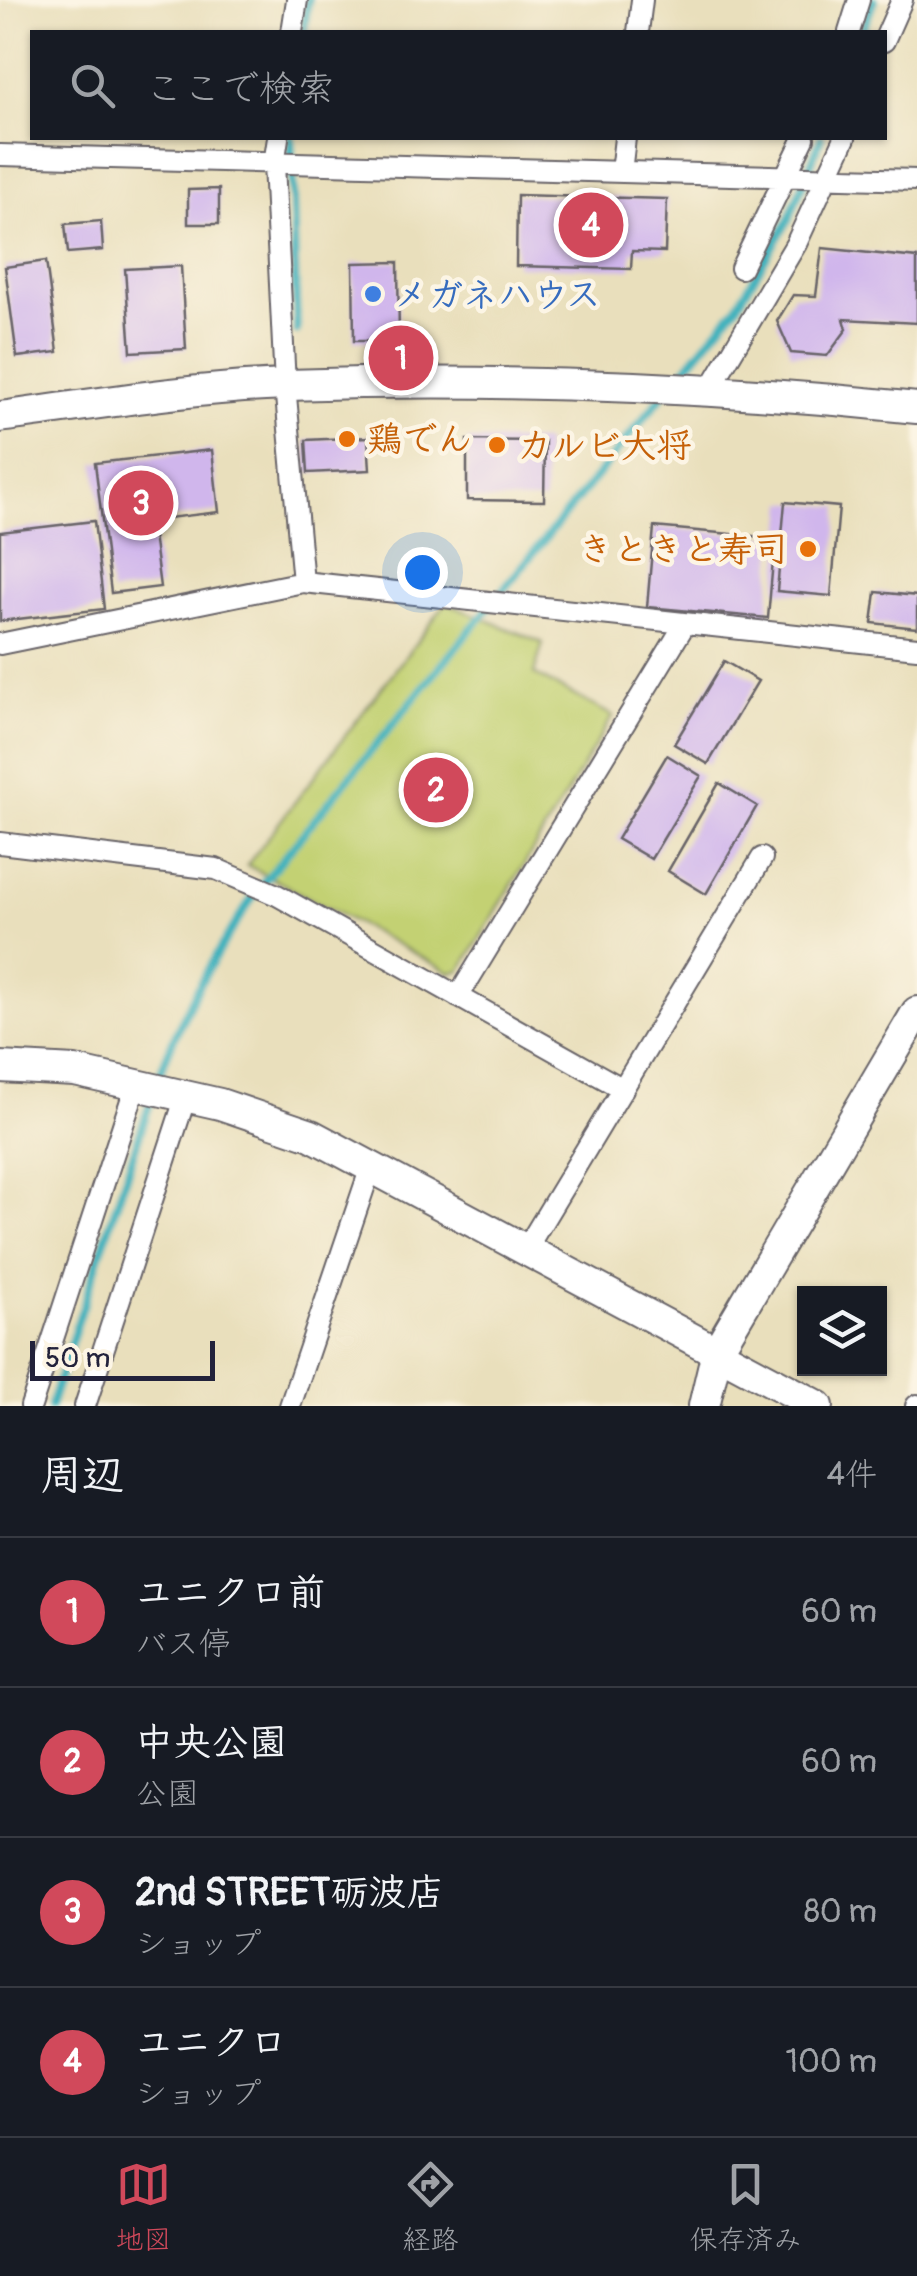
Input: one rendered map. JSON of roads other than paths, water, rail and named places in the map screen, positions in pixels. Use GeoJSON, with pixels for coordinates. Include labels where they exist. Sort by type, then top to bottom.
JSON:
{"type":"FeatureCollection","features":[{"type":"Feature","properties":{"kind":"street"},"geometry":{"type":"LineString","coordinates":[[292,30],[297,0]]}},
{"type":"Feature","properties":{"kind":"street"},"geometry":{"type":"LineString","coordinates":[[638,30],[642,0]]}},
{"type":"Feature","properties":{"kind":"street"},"geometry":{"type":"LineString","coordinates":[[849,30],[858,0]]}},
{"type":"Feature","properties":{"kind":"street"},"geometry":{"type":"LineString","coordinates":[[887,34],[902,0]]}},
{"type":"Feature","properties":{"kind":"street"},"geometry":{"type":"LineString","coordinates":[[278,140],[274,164],[285,385],[303,582]]}},
{"type":"Feature","properties":{"kind":"street"},"geometry":{"type":"LineString","coordinates":[[621,172],[625,140]]}},
{"type":"Feature","properties":{"kind":"street"},"geometry":{"type":"LineString","coordinates":[[710,388],[796,244],[808,177],[804,140]]}},
{"type":"Feature","properties":{"kind":"street"},"geometry":{"type":"LineString","coordinates":[[741,268],[808,177],[843,140]]}},
{"type":"Feature","properties":{"kind":"street"},"geometry":{"type":"LineString","coordinates":[[0,155],[917,180]]}},
{"type":"Feature","properties":{"kind":"street"},"geometry":{"type":"LineString","coordinates":[[0,417],[182,393],[285,385],[546,382],[710,388],[917,408]]}},
{"type":"Feature","properties":{"kind":"street"},"geometry":{"type":"LineString","coordinates":[[0,644],[303,582],[917,648]]}},
{"type":"Feature","properties":{"kind":"street"},"geometry":{"type":"LineString","coordinates":[[458,997],[685,624]]}},
{"type":"Feature","properties":{"kind":"street"},"geometry":{"type":"LineString","coordinates":[[0,843],[216,869],[268,892],[623,1089]]}},
{"type":"Feature","properties":{"kind":"street"},"geometry":{"type":"LineString","coordinates":[[526,1250],[762,858]]}},
{"type":"Feature","properties":{"kind":"street"},"geometry":{"type":"LineString","coordinates":[[704,1406],[717,1351],[917,1012]]}},
{"type":"Feature","properties":{"kind":"street"},"geometry":{"type":"LineString","coordinates":[[0,1068],[75,1071],[220,1104],[311,1136],[818,1406]]}},
{"type":"Feature","properties":{"kind":"street"},"geometry":{"type":"LineString","coordinates":[[31,1406],[136,1085]]}},
{"type":"Feature","properties":{"kind":"street"},"geometry":{"type":"LineString","coordinates":[[85,1406],[186,1096]]}},
{"type":"Feature","properties":{"kind":"street"},"geometry":{"type":"LineString","coordinates":[[290,1406],[370,1167]]}},
{"type":"Feature","properties":{"kind":"waterway"},"geometry":{"type":"LineString","coordinates":[[304,30],[308,0]]}},
{"type":"Feature","properties":{"kind":"waterway"},"geometry":{"type":"LineString","coordinates":[[863,30],[874,0]]}},
{"type":"Feature","properties":{"kind":"waterway"},"geometry":{"type":"LineString","coordinates":[[291,140],[297,331]]}},
{"type":"Feature","properties":{"kind":"waterway"},"geometry":{"type":"LineString","coordinates":[[675,381],[737,306],[789,219],[820,140]]}},
{"type":"Feature","properties":{"kind":"waterway"},"geometry":{"type":"LineString","coordinates":[[158,1080],[203,979],[261,885],[663,395]]}},
{"type":"Feature","properties":{"kind":"waterway"},"geometry":{"type":"LineString","coordinates":[[50,1406],[153,1094]]}},
{"type":"Feature","properties":{"kind":"place","name":"ユニクロ"},"geometry":{"type":"Point","coordinates":[591,225]}},
{"type":"Feature","properties":{"kind":"place","name":"メガネハウス"},"geometry":{"type":"Point","coordinates":[373,294]}},
{"type":"Feature","properties":{"kind":"place","name":"ユニクロ前"},"geometry":{"type":"Point","coordinates":[401,358]}},
{"type":"Feature","properties":{"kind":"place","name":"鶏でん"},"geometry":{"type":"Point","coordinates":[347,439]}},
{"type":"Feature","properties":{"kind":"place","name":"カルビ大将"},"geometry":{"type":"Point","coordinates":[497,445]}},
{"type":"Feature","properties":{"kind":"place","name":"2nd STREET砺波店"},"geometry":{"type":"Point","coordinates":[141,503]}},
{"type":"Feature","properties":{"kind":"place","name":"きときと寿司"},"geometry":{"type":"Point","coordinates":[808,549]}},
{"type":"Feature","properties":{"kind":"place","name":"中央公園"},"geometry":{"type":"Point","coordinates":[436,790]}}]}
